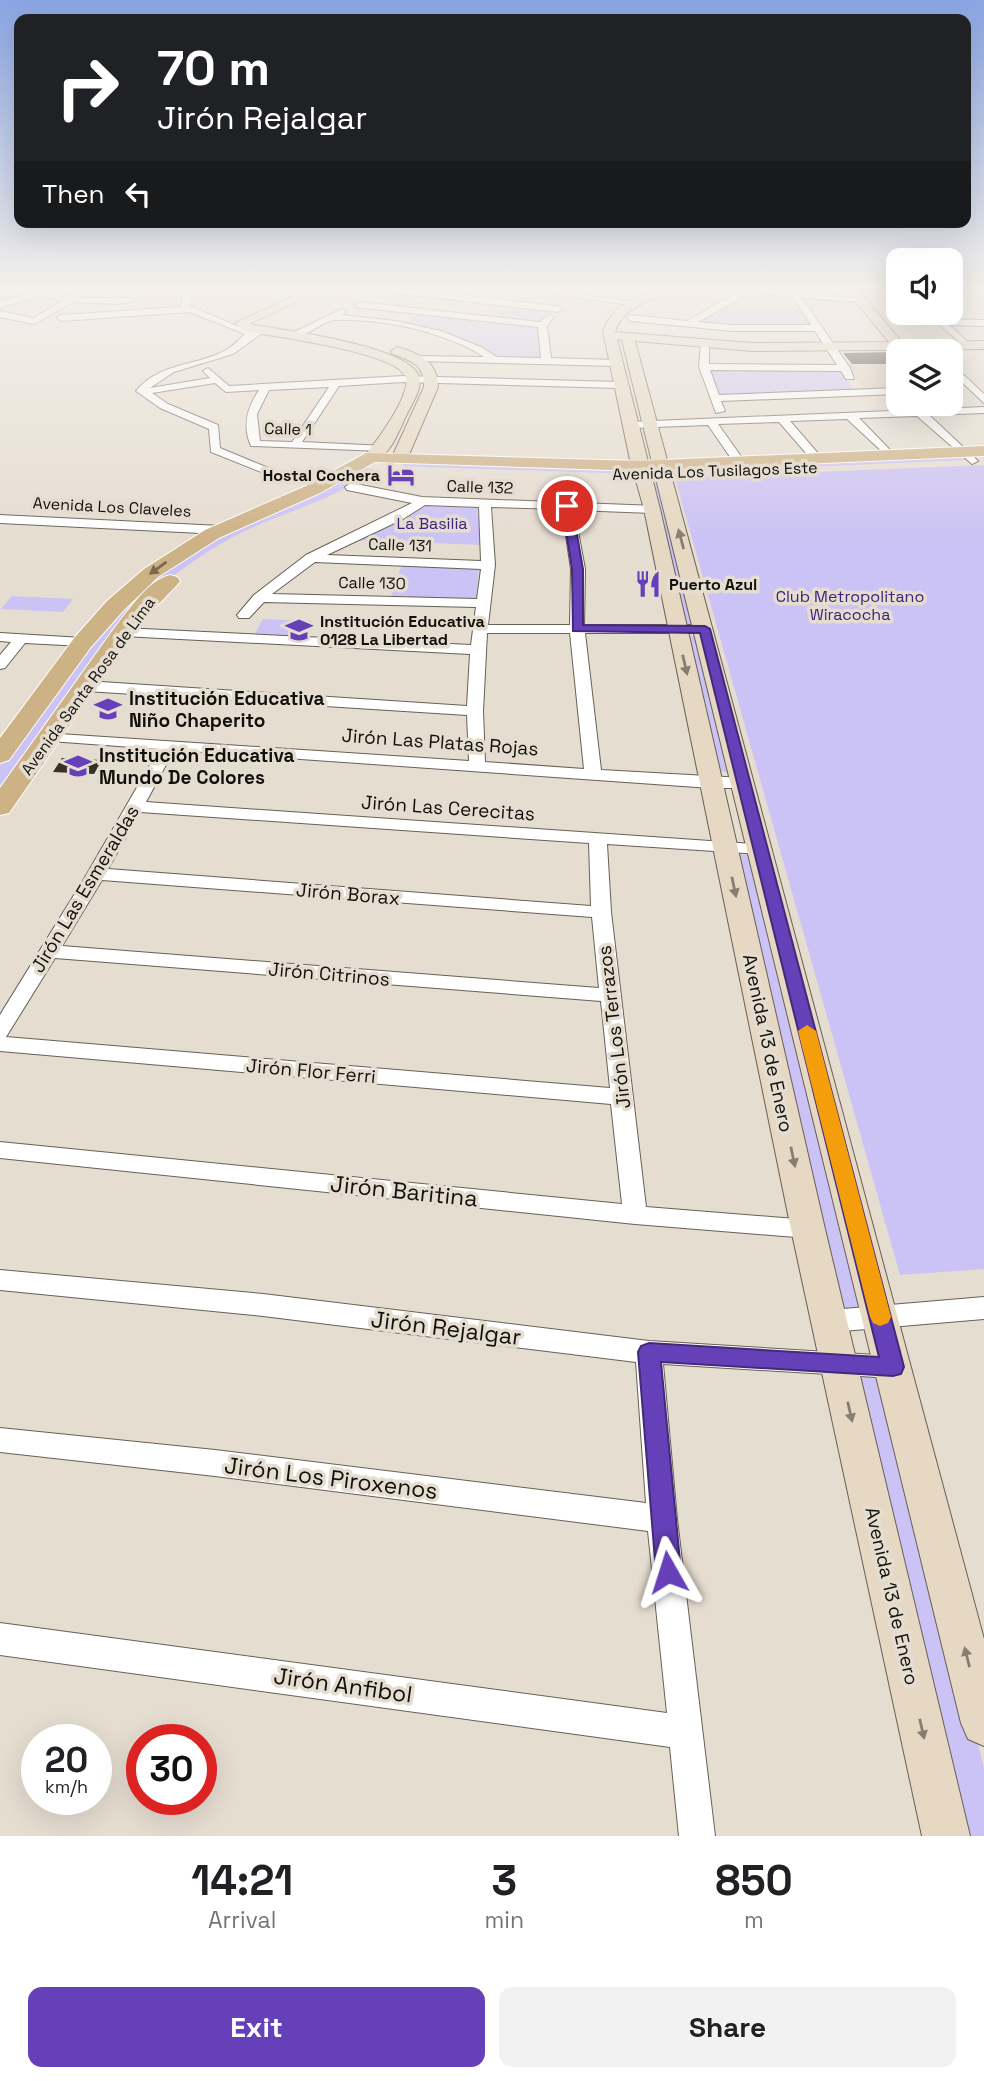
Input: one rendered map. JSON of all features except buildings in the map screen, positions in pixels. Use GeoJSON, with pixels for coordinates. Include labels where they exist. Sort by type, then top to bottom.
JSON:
{"type":"FeatureCollection","features":[{"type":"Feature","properties":{"kind":"main road"},"geometry":{"type":"LineString","coordinates":[[381,459],[412,389],[414,380],[408,371]]}},
{"type":"Feature","properties":{"kind":"main road"},"geometry":{"type":"LineString","coordinates":[[381,459],[432,380],[429,371]]}},
{"type":"Feature","properties":{"kind":"main road","name":"Avenida 13 de Enero"},"geometry":{"type":"LineString","coordinates":[[616,371],[615,385],[630,425],[652,509],[808,1228],[946,1836]]}},
{"type":"Feature","properties":{"kind":"main road","name":"Avenida 13 de Enero"},"geometry":{"type":"LineString","coordinates":[[636,371],[705,629],[983,1714]]}},
{"type":"Feature","properties":{"kind":"main road","name":"Avenida Los Tusilagos Este"},"geometry":{"type":"LineString","coordinates":[[381,459],[641,471],[976,456]]}},
{"type":"Feature","properties":{"kind":"main road","name":"Avenida Los Tusilagos Este"},"geometry":{"type":"LineString","coordinates":[[663,470],[738,462],[816,458],[976,456]]}},
{"type":"Feature","properties":{"kind":"main road","name":"Avenida Santa Rosa de Lima"},"geometry":{"type":"LineString","coordinates":[[0,807],[123,632],[155,594],[211,552],[248,532],[351,487],[381,459]]}},
{"type":"Feature","properties":{"kind":"main road","name":"Avenida Santa Rosa de Lima"},"geometry":{"type":"LineString","coordinates":[[0,755],[7,735],[83,642],[115,606],[151,573],[221,530],[381,459]]}},
{"type":"Feature","properties":{"kind":"street"},"geometry":{"type":"LineString","coordinates":[[142,392],[146,384],[158,375],[171,371]]}},
{"type":"Feature","properties":{"kind":"street"},"geometry":{"type":"LineString","coordinates":[[209,371],[226,389],[414,380],[615,385]]}},
{"type":"Feature","properties":{"kind":"street"},"geometry":{"type":"LineString","coordinates":[[705,371],[724,422]]}},
{"type":"Feature","properties":{"kind":"street"},"geometry":{"type":"LineString","coordinates":[[847,371],[860,392]]}},
{"type":"Feature","properties":{"kind":"street"},"geometry":{"type":"LineString","coordinates":[[142,392],[217,380]]}},
{"type":"Feature","properties":{"kind":"street"},"geometry":{"type":"LineString","coordinates":[[295,445],[334,386],[330,383]]}},
{"type":"Feature","properties":{"kind":"street"},"geometry":{"type":"LineString","coordinates":[[963,383],[984,400]]}},
{"type":"Feature","properties":{"kind":"street","name":"Calle 1"},"geometry":{"type":"LineString","coordinates":[[266,387],[251,409],[251,427],[256,444],[295,445],[381,459]]}},
{"type":"Feature","properties":{"kind":"street"},"geometry":{"type":"LineString","coordinates":[[716,398],[886,391]]}},
{"type":"Feature","properties":{"kind":"street"},"geometry":{"type":"LineString","coordinates":[[142,392],[164,406],[214,428],[215,450],[281,477]]}},
{"type":"Feature","properties":{"kind":"street"},"geometry":{"type":"LineString","coordinates":[[963,411],[984,410]]}},
{"type":"Feature","properties":{"kind":"street"},"geometry":{"type":"LineString","coordinates":[[630,425],[886,414]]}},
{"type":"Feature","properties":{"kind":"street"},"geometry":{"type":"LineString","coordinates":[[850,416],[889,455]]}},
{"type":"Feature","properties":{"kind":"street"},"geometry":{"type":"LineString","coordinates":[[924,416],[976,456]]}},
{"type":"Feature","properties":{"kind":"street"},"geometry":{"type":"LineString","coordinates":[[782,419],[816,458]]}},
{"type":"Feature","properties":{"kind":"street"},"geometry":{"type":"LineString","coordinates":[[711,422],[738,462]]}},
{"type":"Feature","properties":{"kind":"street","name":"Calle 132"},"geometry":{"type":"LineString","coordinates":[[351,487],[422,501],[652,509]]}},
{"type":"Feature","properties":{"kind":"street"},"geometry":{"type":"LineString","coordinates":[[244,615],[282,576],[422,501]]}},
{"type":"Feature","properties":{"kind":"street"},"geometry":{"type":"LineString","coordinates":[[477,766],[475,711],[478,650],[488,565],[485,503]]}},
{"type":"Feature","properties":{"kind":"street"},"geometry":{"type":"LineString","coordinates":[[567,506],[578,569],[577,629],[593,774]]}},
{"type":"Feature","properties":{"kind":"street","name":"Avenida Los Claveles"},"geometry":{"type":"LineString","coordinates":[[0,519],[221,530]]}},
{"type":"Feature","properties":{"kind":"street","name":"Calle 131"},"geometry":{"type":"LineString","coordinates":[[312,558],[488,565]]}},
{"type":"Feature","properties":{"kind":"street","name":"Calle 130"},"geometry":{"type":"LineString","coordinates":[[259,598],[483,603]]}},
{"type":"Feature","properties":{"kind":"street"},"geometry":{"type":"LineString","coordinates":[[481,629],[705,629]]}},
{"type":"Feature","properties":{"kind":"street"},"geometry":{"type":"LineString","coordinates":[[123,632],[478,650]]}},
{"type":"Feature","properties":{"kind":"street"},"geometry":{"type":"LineString","coordinates":[[0,638],[83,642]]}},
{"type":"Feature","properties":{"kind":"street"},"geometry":{"type":"LineString","coordinates":[[0,664],[21,639]]}},
{"type":"Feature","properties":{"kind":"street"},"geometry":{"type":"LineString","coordinates":[[86,686],[475,711]]}},
{"type":"Feature","properties":{"kind":"street","name":"Jirón Las Platas Rojas"},"geometry":{"type":"LineString","coordinates":[[50,736],[711,783],[743,783]]}},
{"type":"Feature","properties":{"kind":"street","name":"Jirón Las Esmeraldas"},"geometry":{"type":"LineString","coordinates":[[0,1032],[96,874],[169,745]]}},
{"type":"Feature","properties":{"kind":"street","name":"Jirón Las Cerecitas"},"geometry":{"type":"LineString","coordinates":[[134,806],[760,849]]}},
{"type":"Feature","properties":{"kind":"street","name":"Jirón Los Terrazos"},"geometry":{"type":"LineString","coordinates":[[598,839],[601,912],[635,1215]]}},
{"type":"Feature","properties":{"kind":"street","name":"Jirón Borax"},"geometry":{"type":"LineString","coordinates":[[96,874],[601,912]]}},
{"type":"Feature","properties":{"kind":"street","name":"Jirón Citrinos"},"geometry":{"type":"LineString","coordinates":[[48,951],[610,995]]}},
{"type":"Feature","properties":{"kind":"street","name":"Jirón Flor Ferri"},"geometry":{"type":"LineString","coordinates":[[0,1044],[622,1097]]}},
{"type":"Feature","properties":{"kind":"street","name":"Jirón Baritina"},"geometry":{"type":"LineString","coordinates":[[0,1150],[635,1215],[808,1228]]}},
{"type":"Feature","properties":{"kind":"street","name":"Jirón Rejalgar"},"geometry":{"type":"LineString","coordinates":[[0,1280],[263,1305],[649,1352],[893,1367]]}},
{"type":"Feature","properties":{"kind":"street"},"geometry":{"type":"LineString","coordinates":[[831,1321],[984,1308]]}},
{"type":"Feature","properties":{"kind":"street"},"geometry":{"type":"LineString","coordinates":[[649,1352],[662,1519],[697,1836]]}},
{"type":"Feature","properties":{"kind":"street","name":"Jirón Los Piroxenos"},"geometry":{"type":"LineString","coordinates":[[0,1440],[215,1463],[662,1519]]}},
{"type":"Feature","properties":{"kind":"street","name":"Jirón Anfibol"},"geometry":{"type":"LineString","coordinates":[[0,1639],[686,1731]]}},
{"type":"Feature","properties":{"kind":"shaded area"},"geometry":{"type":"Polygon","coordinates":[[[851,371],[886,371],[886,390],[865,391],[851,371]]]}},
{"type":"Feature","properties":{"kind":"green space"},"geometry":{"type":"Polygon","coordinates":[[[710,371],[840,371],[854,391],[721,397],[710,371]]]}},
{"type":"Feature","properties":{"kind":"green space"},"geometry":{"type":"Polygon","coordinates":[[[960,456],[964,460],[674,473],[669,473],[668,467],[960,456]]]}},
{"type":"Feature","properties":{"kind":"green space"},"geometry":{"type":"Polygon","coordinates":[[[404,461],[635,470],[632,474],[423,467],[403,466],[404,461]]]}},
{"type":"Feature","properties":{"kind":"green space","name":"Club Metropolitano Wiracocha"},"geometry":{"type":"Polygon","coordinates":[[[984,465],[984,1269],[900,1275],[675,478],[984,465]]]}},
{"type":"Feature","properties":{"kind":"green space"},"geometry":{"type":"Polygon","coordinates":[[[364,467],[376,470],[333,495],[224,542],[184,568],[146,598],[0,793],[0,764],[120,606],[193,549],[364,467]]]}},
{"type":"Feature","properties":{"kind":"green space"},"geometry":{"type":"Polygon","coordinates":[[[649,478],[657,478],[698,625],[686,628],[649,478]]]}},
{"type":"Feature","properties":{"kind":"green space","name":"La Basilia"},"geometry":{"type":"Polygon","coordinates":[[[424,502],[480,504],[483,545],[350,540],[424,502]]]}},
{"type":"Feature","properties":{"kind":"green space"},"geometry":{"type":"Polygon","coordinates":[[[402,564],[479,567],[476,599],[391,597],[402,564]]]}},
{"type":"Feature","properties":{"kind":"green space"},"geometry":{"type":"Polygon","coordinates":[[[12,596],[73,599],[63,612],[1,609],[12,596]]]}},
{"type":"Feature","properties":{"kind":"green space"},"geometry":{"type":"Polygon","coordinates":[[[263,619],[312,621],[305,636],[255,634],[263,619]]]}},
{"type":"Feature","properties":{"kind":"green space"},"geometry":{"type":"Polygon","coordinates":[[[686,636],[696,636],[731,772],[714,771],[686,636]]]}},
{"type":"Feature","properties":{"kind":"green space"},"geometry":{"type":"Polygon","coordinates":[[[732,854],[749,855],[871,1306],[845,1313],[732,854]]]}},
{"type":"Feature","properties":{"kind":"green space"},"geometry":{"type":"Polygon","coordinates":[[[880,1376],[889,1383],[984,1768],[984,1836],[956,1836],[858,1377],[880,1376]]]}},
{"type":"Feature","properties":{"kind":"slow traffic"},"geometry":{"type":"LineString","coordinates":[[807,1031],[880,1317]]}},
{"type":"Feature","properties":{"kind":"place","name":"Hostal Cochera"},"geometry":{"type":"Point","coordinates":[401,475]}},
{"type":"Feature","properties":{"kind":"place","name":"Puerto Azul"},"geometry":{"type":"Point","coordinates":[648,584]}},
{"type":"Feature","properties":{"kind":"place","name":"Institución Educativa 0128 La Libertad"},"geometry":{"type":"Point","coordinates":[299,630]}},
{"type":"Feature","properties":{"kind":"place","name":"Institución Educativa Niño Chaperito"},"geometry":{"type":"Point","coordinates":[108,709]}},
{"type":"Feature","properties":{"kind":"place","name":"Institución Educativa Mundo De Colores"},"geometry":{"type":"Point","coordinates":[78,766]}},
{"type":"Feature","properties":{"kind":"route"},"geometry":{"type":"LineString","coordinates":[[567,506],[578,569],[577,629],[705,629],[893,1367],[649,1352],[668,1572]]}}]}
